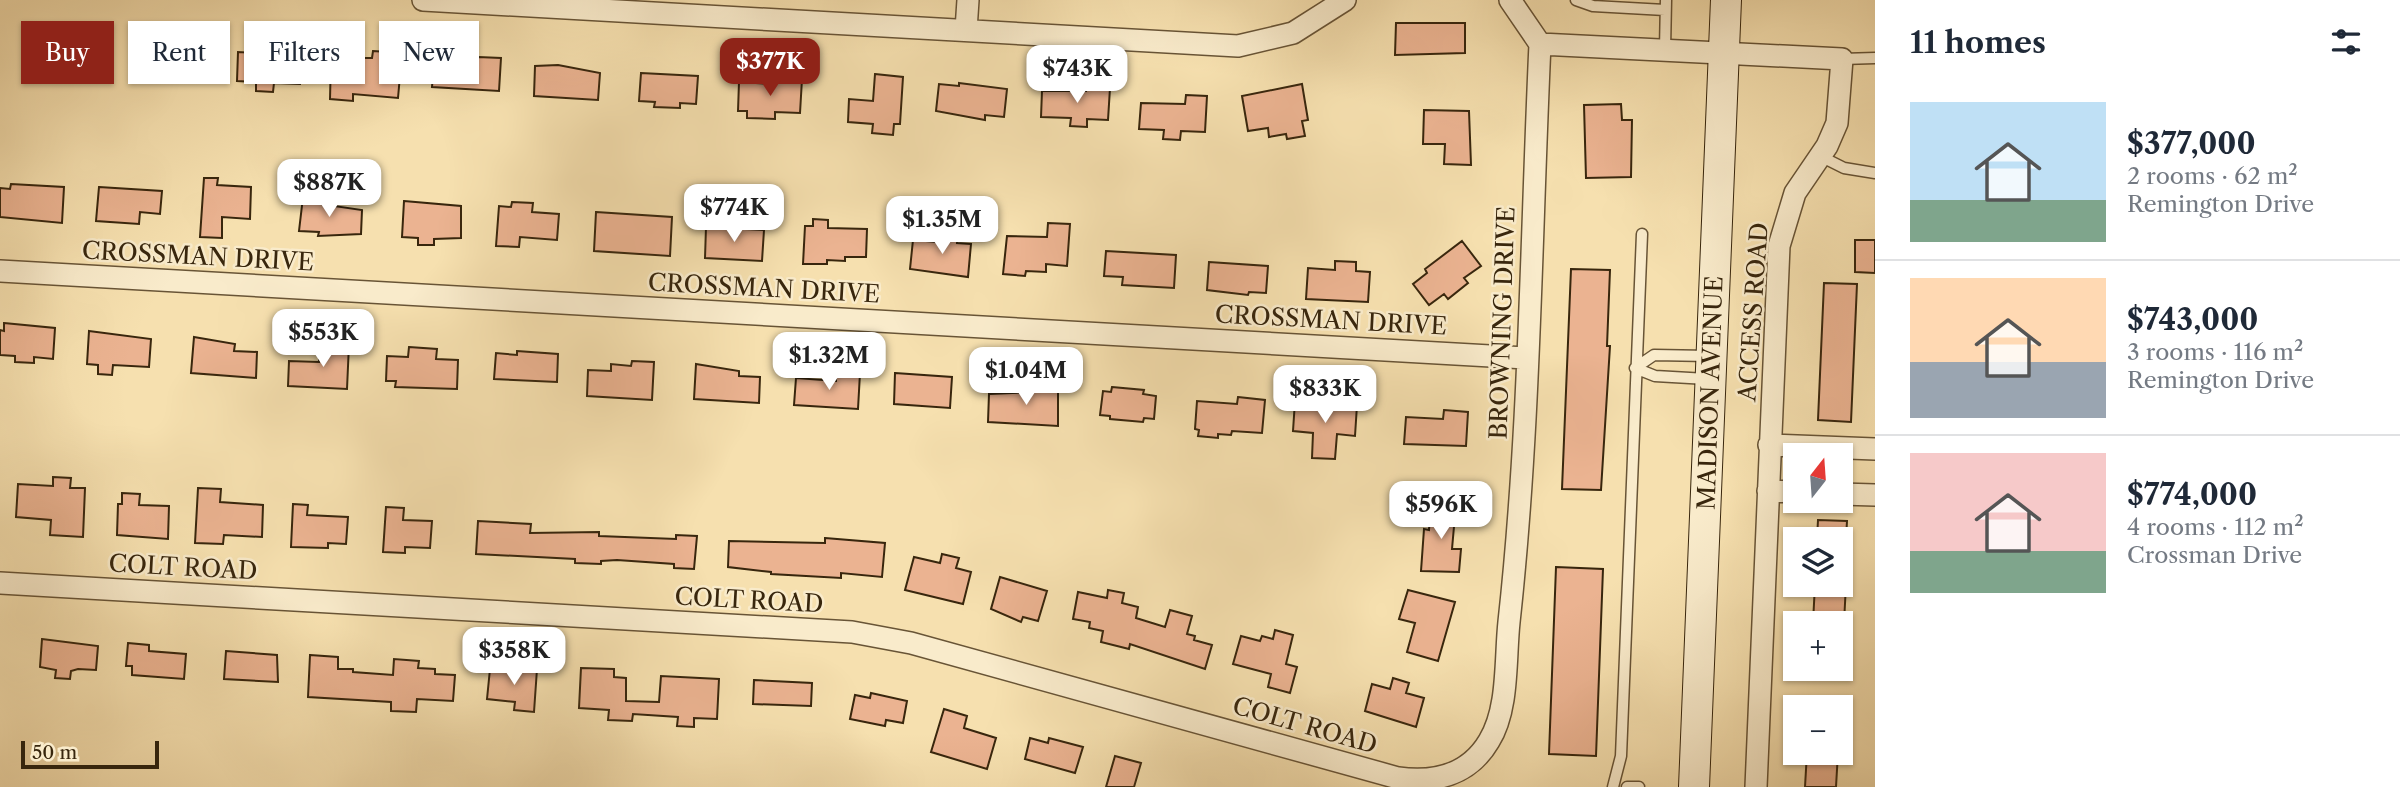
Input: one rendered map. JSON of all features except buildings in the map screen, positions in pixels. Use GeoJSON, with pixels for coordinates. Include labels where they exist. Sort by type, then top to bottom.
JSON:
{"type":"FeatureCollection","features":[{"type":"Feature","properties":{"kind":"main road","name":"MADISON AVENUE"},"geometry":{"type":"LineString","coordinates":[[1694,787],[1727,0]]}},
{"type":"Feature","properties":{"kind":"street"},"geometry":{"type":"LineString","coordinates":[[423,0],[1238,46],[1293,33],[1346,0]]}},
{"type":"Feature","properties":{"kind":"street"},"geometry":{"type":"LineString","coordinates":[[967,30],[968,0]]}},
{"type":"Feature","properties":{"kind":"street"},"geometry":{"type":"LineString","coordinates":[[1510,0],[1540,44],[1725,51],[1842,59]]}},
{"type":"Feature","properties":{"kind":"street","name":"BROWNING DRIVE"},"geometry":{"type":"LineString","coordinates":[[1472,763],[1488,743],[1499,713],[1520,530],[1540,44]]}},
{"type":"Feature","properties":{"kind":"street","name":"ACCESS ROAD"},"geometry":{"type":"LineString","coordinates":[[1756,787],[1769,445],[1782,230],[1795,193],[1820,156],[1838,116],[1842,59]]}},
{"type":"Feature","properties":{"kind":"street","name":"CROSSMAN DRIVE"},"geometry":{"type":"LineString","coordinates":[[0,271],[1526,358]]}},
{"type":"Feature","properties":{"kind":"street"},"geometry":{"type":"LineString","coordinates":[[1769,445],[1875,449]]}},
{"type":"Feature","properties":{"kind":"street"},"geometry":{"type":"LineString","coordinates":[[1768,491],[1783,492]]}},
{"type":"Feature","properties":{"kind":"street"},"geometry":{"type":"LineString","coordinates":[[1853,494],[1875,495]]}},
{"type":"Feature","properties":{"kind":"street","name":"COLT ROAD"},"geometry":{"type":"LineString","coordinates":[[0,583],[852,632],[911,643],[1398,778],[1429,781],[1451,775],[1472,763]]}},
{"type":"Feature","properties":{"kind":"lane"},"geometry":{"type":"LineString","coordinates":[[1576,0],[1593,6],[1666,5],[1665,50]]}},
{"type":"Feature","properties":{"kind":"lane"},"geometry":{"type":"LineString","coordinates":[[1842,59],[1875,58]]}},
{"type":"Feature","properties":{"kind":"lane"},"geometry":{"type":"LineString","coordinates":[[1820,156],[1844,167],[1875,173]]}},
{"type":"Feature","properties":{"kind":"lane"},"geometry":{"type":"LineString","coordinates":[[1613,787],[1621,756],[1642,234]]}},
{"type":"Feature","properties":{"kind":"lane"},"geometry":{"type":"LineString","coordinates":[[1635,368],[1654,355],[1711,367]]}},
{"type":"Feature","properties":{"kind":"lane"},"geometry":{"type":"LineString","coordinates":[[1635,368],[1655,376],[1711,367]]}},
{"type":"Feature","properties":{"kind":"lane"},"geometry":{"type":"LineString","coordinates":[[1627,787],[1639,787]]}}]}
